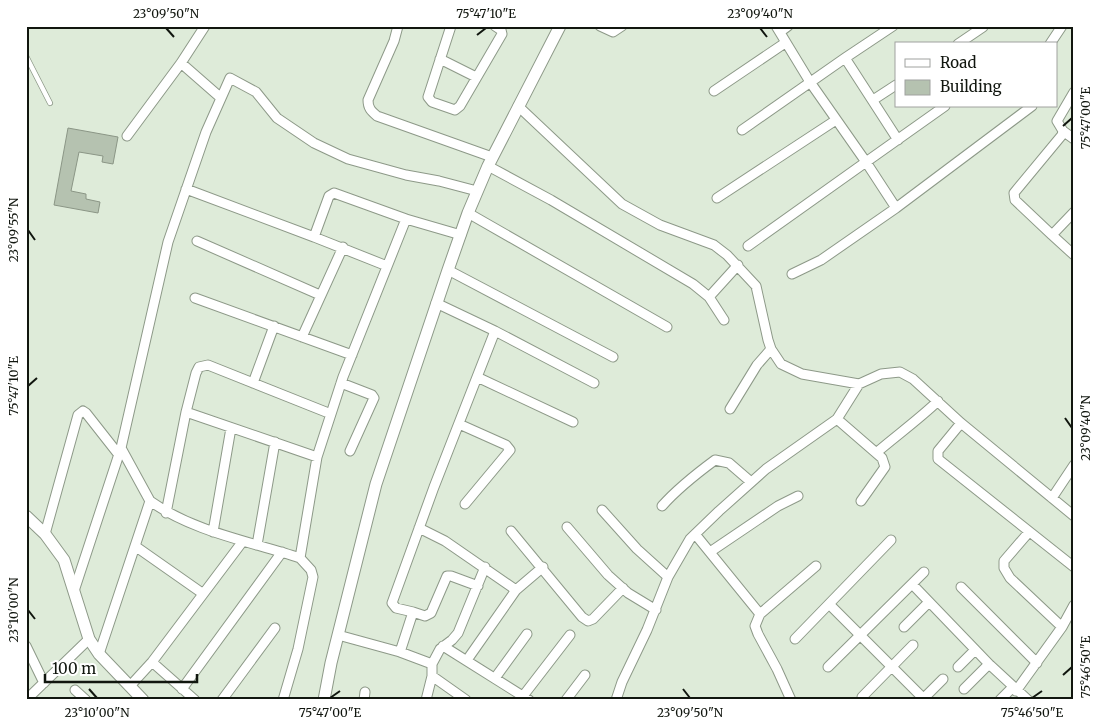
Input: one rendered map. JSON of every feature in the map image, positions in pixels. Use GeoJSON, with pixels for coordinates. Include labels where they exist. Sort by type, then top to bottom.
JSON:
{"type":"FeatureCollection","features":[{"type":"Feature","properties":{"kind":"street"},"geometry":{"type":"LineString","coordinates":[[127,136],[205,26]]}},
{"type":"Feature","properties":{"kind":"street"},"geometry":{"type":"LineString","coordinates":[[398,26],[394,41],[368,100],[370,110],[377,116],[490,162],[693,284],[709,297],[724,320]]}},
{"type":"Feature","properties":{"kind":"street"},"geometry":{"type":"LineString","coordinates":[[451,26],[428,97],[432,102],[455,110],[458,109],[502,34],[501,30],[496,26]]}},
{"type":"Feature","properties":{"kind":"street"},"geometry":{"type":"LineString","coordinates":[[324,700],[338,634],[376,484],[436,303],[468,213],[490,162],[560,26]]}},
{"type":"Feature","properties":{"kind":"street"},"geometry":{"type":"LineString","coordinates":[[600,26],[613,32],[622,26]]}},
{"type":"Feature","properties":{"kind":"street"},"geometry":{"type":"LineString","coordinates":[[788,26],[778,29],[810,82],[896,208]]}},
{"type":"Feature","properties":{"kind":"street"},"geometry":{"type":"LineString","coordinates":[[742,130],[893,26]]}},
{"type":"Feature","properties":{"kind":"street"},"geometry":{"type":"LineString","coordinates":[[1051,42],[1062,26]]}},
{"type":"Feature","properties":{"kind":"street"},"geometry":{"type":"LineString","coordinates":[[961,42],[983,27]]}},
{"type":"Feature","properties":{"kind":"street"},"geometry":{"type":"LineString","coordinates":[[714,91],[786,43]]}},
{"type":"Feature","properties":{"kind":"street"},"geometry":{"type":"LineString","coordinates":[[845,58],[898,140]]}},
{"type":"Feature","properties":{"kind":"street"},"geometry":{"type":"LineString","coordinates":[[440,59],[476,77]]}},
{"type":"Feature","properties":{"kind":"street"},"geometry":{"type":"LineString","coordinates":[[181,62],[221,98]]}},
{"type":"Feature","properties":{"kind":"street"},"geometry":{"type":"LineString","coordinates":[[74,591],[120,452],[168,242],[206,132],[230,78],[256,92],[277,118],[314,143],[340,155],[406,176],[439,181],[477,192]]}},
{"type":"Feature","properties":{"kind":"street"},"geometry":{"type":"LineString","coordinates":[[872,100],[895,86]]}},
{"type":"Feature","properties":{"kind":"street"},"geometry":{"type":"LineString","coordinates":[[1074,92],[1057,121],[1063,131],[1074,140]]}},
{"type":"Feature","properties":{"kind":"street"},"geometry":{"type":"LineString","coordinates":[[518,106],[622,204],[660,225],[714,246],[738,265],[756,286],[768,340],[771,349],[781,364],[802,374],[859,384]]}},
{"type":"Feature","properties":{"kind":"street"},"geometry":{"type":"LineString","coordinates":[[748,246],[942,108]]}},
{"type":"Feature","properties":{"kind":"street"},"geometry":{"type":"LineString","coordinates":[[792,274],[821,260],[896,208],[1029,108]]}},
{"type":"Feature","properties":{"kind":"street"},"geometry":{"type":"LineString","coordinates":[[717,198],[836,120]]}},
{"type":"Feature","properties":{"kind":"street"},"geometry":{"type":"LineString","coordinates":[[1063,131],[1014,193],[1016,200],[1074,255]]}},
{"type":"Feature","properties":{"kind":"street"},"geometry":{"type":"LineString","coordinates":[[186,190],[343,247],[387,266]]}},
{"type":"Feature","properties":{"kind":"street"},"geometry":{"type":"LineString","coordinates":[[314,237],[329,196],[334,193],[406,219],[461,235]]}},
{"type":"Feature","properties":{"kind":"street"},"geometry":{"type":"LineString","coordinates":[[1052,235],[1074,212]]}},
{"type":"Feature","properties":{"kind":"street"},"geometry":{"type":"LineString","coordinates":[[468,213],[667,327]]}},
{"type":"Feature","properties":{"kind":"street"},"geometry":{"type":"LineString","coordinates":[[300,558],[317,457],[341,383],[406,219]]}},
{"type":"Feature","properties":{"kind":"street"},"geometry":{"type":"LineString","coordinates":[[197,241],[320,295]]}},
{"type":"Feature","properties":{"kind":"street"},"geometry":{"type":"LineString","coordinates":[[302,336],[343,247]]}},
{"type":"Feature","properties":{"kind":"street"},"geometry":{"type":"LineString","coordinates":[[709,297],[738,265]]}},
{"type":"Feature","properties":{"kind":"street"},"geometry":{"type":"LineString","coordinates":[[448,270],[613,357]]}},
{"type":"Feature","properties":{"kind":"street"},"geometry":{"type":"LineString","coordinates":[[195,298],[352,355]]}},
{"type":"Feature","properties":{"kind":"street"},"geometry":{"type":"LineString","coordinates":[[436,303],[495,331],[594,383]]}},
{"type":"Feature","properties":{"kind":"street"},"geometry":{"type":"LineString","coordinates":[[253,383],[274,326]]}},
{"type":"Feature","properties":{"kind":"street"},"geometry":{"type":"LineString","coordinates":[[478,586],[447,576],[431,612],[425,616],[396,608],[392,604],[495,331]]}},
{"type":"Feature","properties":{"kind":"street"},"geometry":{"type":"LineString","coordinates":[[730,409],[758,365],[771,349]]}},
{"type":"Feature","properties":{"kind":"street"},"geometry":{"type":"LineString","coordinates":[[166,513],[186,412],[199,367],[208,365],[331,414]]}},
{"type":"Feature","properties":{"kind":"street"},"geometry":{"type":"LineString","coordinates":[[616,700],[622,682],[656,610],[668,577],[682,551],[693,536],[766,469],[837,419],[859,384],[881,374],[900,372],[914,379],[961,422],[1074,516]]}},
{"type":"Feature","properties":{"kind":"street"},"geometry":{"type":"LineString","coordinates":[[477,377],[572,422]]}},
{"type":"Feature","properties":{"kind":"street"},"geometry":{"type":"LineString","coordinates":[[341,383],[372,395],[374,398],[350,451]]}},
{"type":"Feature","properties":{"kind":"street"},"geometry":{"type":"LineString","coordinates":[[876,453],[917,421],[938,401]]}},
{"type":"Feature","properties":{"kind":"street"},"geometry":{"type":"LineString","coordinates":[[44,534],[78,415],[83,411],[120,452],[150,501],[166,513],[213,532],[300,558],[311,570],[313,577],[298,649],[282,700]]}},
{"type":"Feature","properties":{"kind":"street"},"geometry":{"type":"LineString","coordinates":[[186,412],[317,457]]}},
{"type":"Feature","properties":{"kind":"street"},"geometry":{"type":"LineString","coordinates":[[837,419],[882,458],[885,467],[862,501]]}},
{"type":"Feature","properties":{"kind":"street"},"geometry":{"type":"LineString","coordinates":[[961,422],[938,451],[938,459],[1074,567]]}},
{"type":"Feature","properties":{"kind":"street"},"geometry":{"type":"LineString","coordinates":[[459,424],[506,445],[510,450],[465,504]]}},
{"type":"Feature","properties":{"kind":"street"},"geometry":{"type":"LineString","coordinates":[[213,532],[231,428]]}},
{"type":"Feature","properties":{"kind":"street"},"geometry":{"type":"LineString","coordinates":[[257,545],[275,442]]}},
{"type":"Feature","properties":{"kind":"street"},"geometry":{"type":"LineString","coordinates":[[662,506],[689,479],[715,460],[729,463],[751,482]]}},
{"type":"Feature","properties":{"kind":"street"},"geometry":{"type":"LineString","coordinates":[[1052,498],[1074,465]]}},
{"type":"Feature","properties":{"kind":"street"},"geometry":{"type":"LineString","coordinates":[[710,552],[778,506],[798,496]]}},
{"type":"Feature","properties":{"kind":"street"},"geometry":{"type":"LineString","coordinates":[[99,654],[150,501]]}},
{"type":"Feature","properties":{"kind":"street"},"geometry":{"type":"LineString","coordinates":[[602,510],[637,549],[668,577]]}},
{"type":"Feature","properties":{"kind":"street"},"geometry":{"type":"LineString","coordinates":[[26,516],[44,534],[64,560],[89,639],[99,654],[143,700]]}},
{"type":"Feature","properties":{"kind":"street"},"geometry":{"type":"LineString","coordinates":[[567,526],[608,575],[623,588],[656,610]]}},
{"type":"Feature","properties":{"kind":"street"},"geometry":{"type":"LineString","coordinates":[[420,528],[446,541],[516,590]]}},
{"type":"Feature","properties":{"kind":"street"},"geometry":{"type":"LineString","coordinates":[[511,531],[543,567],[582,617],[588,621],[593,619],[623,588]]}},
{"type":"Feature","properties":{"kind":"street"},"geometry":{"type":"LineString","coordinates":[[1029,532],[1004,561],[1004,568],[1010,578],[1062,627]]}},
{"type":"Feature","properties":{"kind":"street"},"geometry":{"type":"LineString","coordinates":[[693,536],[710,552],[760,614]]}},
{"type":"Feature","properties":{"kind":"street"},"geometry":{"type":"LineString","coordinates":[[795,639],[891,540]]}},
{"type":"Feature","properties":{"kind":"street"},"geometry":{"type":"LineString","coordinates":[[130,686],[152,662],[202,593],[243,541]]}},
{"type":"Feature","properties":{"kind":"street"},"geometry":{"type":"LineString","coordinates":[[135,546],[202,593]]}},
{"type":"Feature","properties":{"kind":"street"},"geometry":{"type":"LineString","coordinates":[[182,689],[282,552]]}},
{"type":"Feature","properties":{"kind":"street"},"geometry":{"type":"LineString","coordinates":[[791,700],[755,626],[760,614],[816,566]]}},
{"type":"Feature","properties":{"kind":"street"},"geometry":{"type":"LineString","coordinates":[[426,700],[432,676],[432,664],[440,649],[458,633],[485,567]]}},
{"type":"Feature","properties":{"kind":"street"},"geometry":{"type":"LineString","coordinates":[[466,660],[516,590],[543,567]]}},
{"type":"Feature","properties":{"kind":"street"},"geometry":{"type":"LineString","coordinates":[[828,667],[924,572]]}},
{"type":"Feature","properties":{"kind":"street"},"geometry":{"type":"LineString","coordinates":[[912,584],[989,664],[1028,700]]}},
{"type":"Feature","properties":{"kind":"street"},"geometry":{"type":"LineString","coordinates":[[961,587],[1037,663]]}},
{"type":"Feature","properties":{"kind":"street"},"geometry":{"type":"LineString","coordinates":[[904,627],[929,602]]}},
{"type":"Feature","properties":{"kind":"street"},"geometry":{"type":"LineString","coordinates":[[829,604],[923,699],[943,679]]}},
{"type":"Feature","properties":{"kind":"street"},"geometry":{"type":"LineString","coordinates":[[1000,700],[1015,689],[1037,663],[1062,627],[1074,605]]}},
{"type":"Feature","properties":{"kind":"street"},"geometry":{"type":"LineString","coordinates":[[400,652],[413,612]]}},
{"type":"Feature","properties":{"kind":"street"},"geometry":{"type":"LineString","coordinates":[[222,700],[275,628]]}},
{"type":"Feature","properties":{"kind":"street"},"geometry":{"type":"LineString","coordinates":[[338,634],[400,652],[432,664]]}},
{"type":"Feature","properties":{"kind":"street"},"geometry":{"type":"LineString","coordinates":[[495,678],[527,634]]}},
{"type":"Feature","properties":{"kind":"street"},"geometry":{"type":"LineString","coordinates":[[443,646],[526,698],[570,635]]}},
{"type":"Feature","properties":{"kind":"street"},"geometry":{"type":"LineString","coordinates":[[26,700],[89,639]]}},
{"type":"Feature","properties":{"kind":"street"},"geometry":{"type":"LineString","coordinates":[[862,697],[913,645]]}},
{"type":"Feature","properties":{"kind":"street"},"geometry":{"type":"LineString","coordinates":[[26,646],[44,683]]}},
{"type":"Feature","properties":{"kind":"street"},"geometry":{"type":"LineString","coordinates":[[958,667],[976,650]]}},
{"type":"Feature","properties":{"kind":"street"},"geometry":{"type":"LineString","coordinates":[[152,662],[195,700]]}},
{"type":"Feature","properties":{"kind":"street"},"geometry":{"type":"LineString","coordinates":[[964,689],[989,664]]}},
{"type":"Feature","properties":{"kind":"street"},"geometry":{"type":"LineString","coordinates":[[566,700],[585,675]]}},
{"type":"Feature","properties":{"kind":"street"},"geometry":{"type":"LineString","coordinates":[[432,676],[466,700]]}},
{"type":"Feature","properties":{"kind":"street"},"geometry":{"type":"LineString","coordinates":[[75,690],[86,700]]}},
{"type":"Feature","properties":{"kind":"lane"},"geometry":{"type":"LineString","coordinates":[[26,56],[50,103]]}},
{"type":"Feature","properties":{"kind":"building"},"geometry":{"type":"Polygon","coordinates":[[[68,128],[118,137],[113,164],[102,162],[103,156],[79,152],[71,191],[86,194],[86,199],[100,202],[98,213],[54,205],[68,128]]]}}]}
